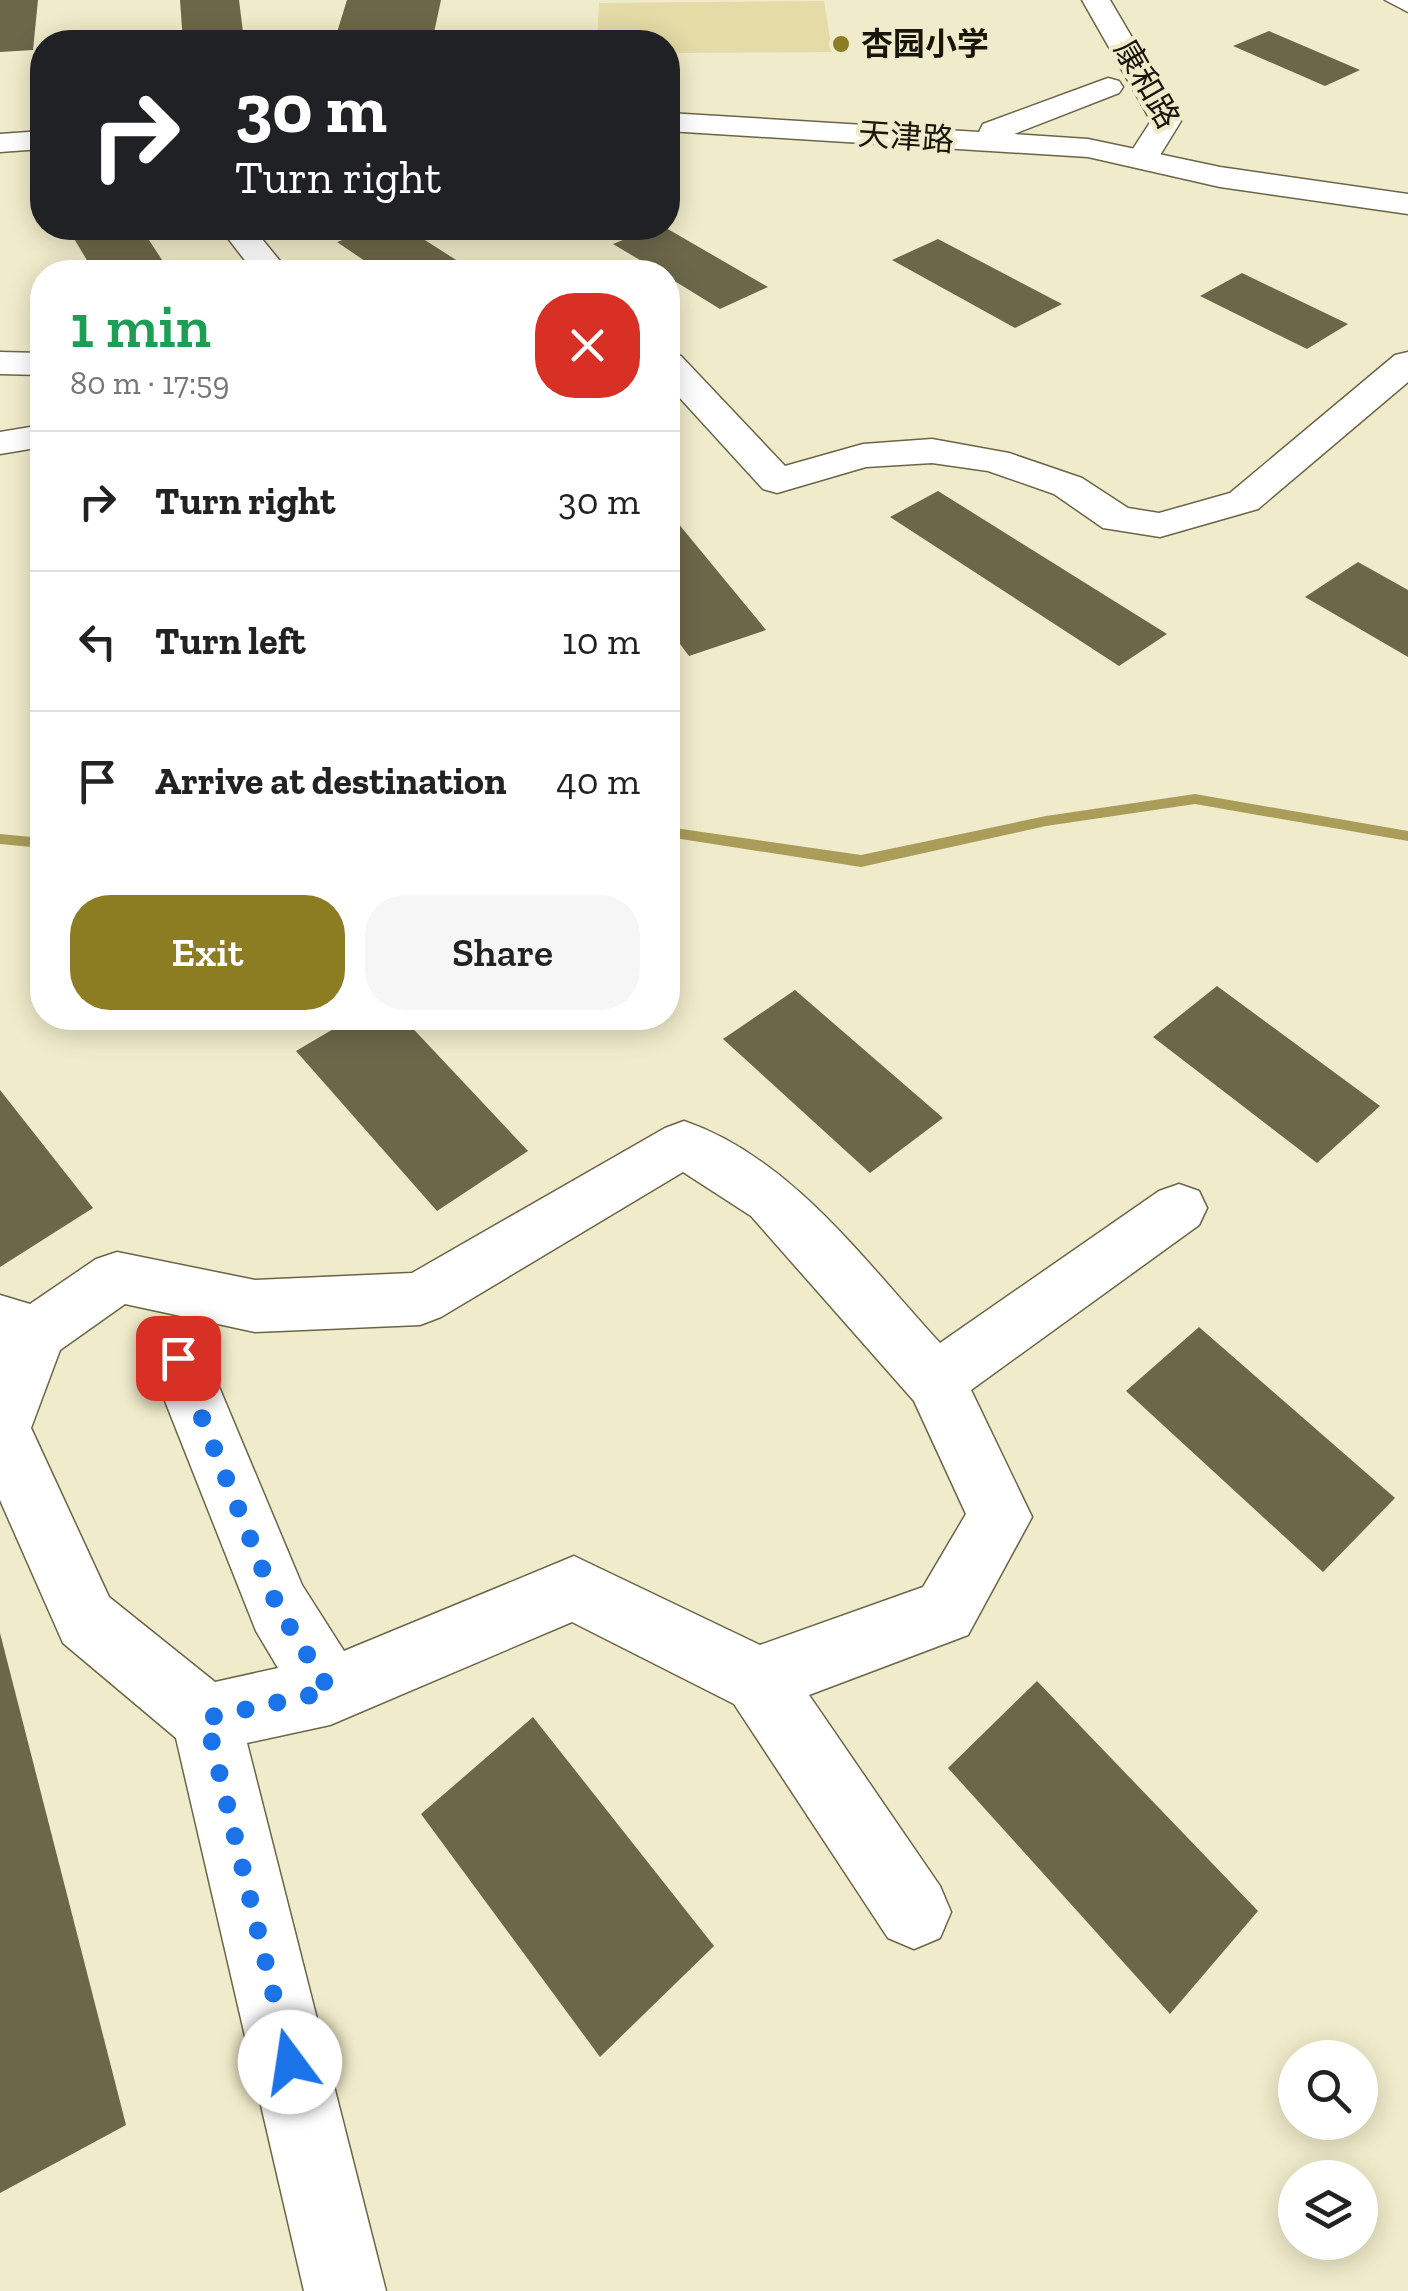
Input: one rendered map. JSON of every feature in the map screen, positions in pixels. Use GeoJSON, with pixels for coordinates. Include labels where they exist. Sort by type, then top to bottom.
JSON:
{"type":"FeatureCollection","features":[{"type":"Feature","properties":{"kind":"street","name":"康和路"},"geometry":{"type":"LineString","coordinates":[[1088,52],[1133,136],[1166,120],[1096,0]]}},
{"type":"Feature","properties":{"kind":"street"},"geometry":{"type":"LineString","coordinates":[[1398,0],[1408,4]]}},
{"type":"Feature","properties":{"kind":"street"},"geometry":{"type":"LineString","coordinates":[[964,141],[1058,110],[1108,87]]}},
{"type":"Feature","properties":{"kind":"street","name":"天津路"},"geometry":{"type":"LineString","coordinates":[[680,123],[1088,148],[1133,136],[1214,159],[1408,186]]}},
{"type":"Feature","properties":{"kind":"street"},"geometry":{"type":"LineString","coordinates":[[0,126],[30,124]]}},
{"type":"Feature","properties":{"kind":"street","name":"天津路"},"geometry":{"type":"LineString","coordinates":[[680,140],[1092,166],[1133,136]]}},
{"type":"Feature","properties":{"kind":"street","name":"天津路"},"geometry":{"type":"LineString","coordinates":[[1133,136],[1220,177],[1408,204]]}},
{"type":"Feature","properties":{"kind":"street"},"geometry":{"type":"LineString","coordinates":[[0,143],[30,141]]}},
{"type":"Feature","properties":{"kind":"street"},"geometry":{"type":"LineString","coordinates":[[246,240],[262,260]]}},
{"type":"Feature","properties":{"kind":"street"},"geometry":{"type":"LineString","coordinates":[[680,377],[778,481],[863,456],[932,451],[995,461],[1068,486],[1117,520],[1160,525],[1244,501],[1408,363]]}},
{"type":"Feature","properties":{"kind":"street"},"geometry":{"type":"LineString","coordinates":[[0,364],[30,364]]}},
{"type":"Feature","properties":{"kind":"street"},"geometry":{"type":"LineString","coordinates":[[0,443],[30,438]]}},
{"type":"Feature","properties":{"kind":"street"},"geometry":{"type":"LineString","coordinates":[[345,2291],[206,1718],[86,1620],[0,1429],[18,1327],[117,1277],[256,1306],[420,1299],[684,1144],[772,1199],[935,1381],[1000,1517],[945,1612],[758,1680]]}},
{"type":"Feature","properties":{"kind":"street"},"geometry":{"type":"LineString","coordinates":[[935,1381],[1178,1208]]}},
{"type":"Feature","properties":{"kind":"street"},"geometry":{"type":"LineString","coordinates":[[178,1358],[278,1608],[330,1691]]}},
{"type":"Feature","properties":{"kind":"street"},"geometry":{"type":"LineString","coordinates":[[206,1718],[330,1691],[574,1588],[758,1680],[914,1912]]}},
{"type":"Feature","properties":{"kind":"shaded area"},"geometry":{"type":"Polygon","coordinates":[[[824,1],[832,52],[680,53],[680,30],[598,30],[599,3],[824,1]]]}},
{"type":"Feature","properties":{"kind":"building"},"geometry":{"type":"Polygon","coordinates":[[[0,0],[38,0],[35,30],[30,30],[30,50],[0,52],[0,0]]]}},
{"type":"Feature","properties":{"kind":"building"},"geometry":{"type":"Polygon","coordinates":[[[180,0],[239,0],[243,30],[182,30],[180,0]]]}},
{"type":"Feature","properties":{"kind":"building"},"geometry":{"type":"Polygon","coordinates":[[[347,0],[441,0],[435,30],[338,30],[347,0]]]}},
{"type":"Feature","properties":{"kind":"building"},"geometry":{"type":"Polygon","coordinates":[[[1269,31],[1360,70],[1325,86],[1233,46],[1269,31]]]}},
{"type":"Feature","properties":{"kind":"building"},"geometry":{"type":"Polygon","coordinates":[[[680,236],[768,287],[720,309],[680,284],[680,260],[640,260],[613,244],[623,240],[680,240],[680,236]]]}},
{"type":"Feature","properties":{"kind":"building"},"geometry":{"type":"Polygon","coordinates":[[[938,239],[1062,304],[1015,328],[892,260],[938,239]]]}},
{"type":"Feature","properties":{"kind":"building"},"geometry":{"type":"Polygon","coordinates":[[[75,240],[149,240],[162,260],[87,260],[75,240]]]}},
{"type":"Feature","properties":{"kind":"building"},"geometry":{"type":"Polygon","coordinates":[[[425,240],[456,260],[363,260],[337,242],[425,240]]]}},
{"type":"Feature","properties":{"kind":"building"},"geometry":{"type":"Polygon","coordinates":[[[1242,273],[1348,324],[1307,349],[1200,296],[1242,273]]]}},
{"type":"Feature","properties":{"kind":"building"},"geometry":{"type":"Polygon","coordinates":[[[938,491],[1167,634],[1119,666],[890,517],[938,491]]]}},
{"type":"Feature","properties":{"kind":"building"},"geometry":{"type":"Polygon","coordinates":[[[680,526],[766,630],[689,656],[680,644],[680,526]]]}},
{"type":"Feature","properties":{"kind":"building"},"geometry":{"type":"Polygon","coordinates":[[[1358,562],[1408,590],[1408,657],[1305,597],[1358,562]]]}},
{"type":"Feature","properties":{"kind":"building"},"geometry":{"type":"Polygon","coordinates":[[[1217,986],[1380,1106],[1317,1163],[1153,1037],[1217,986]]]}},
{"type":"Feature","properties":{"kind":"building"},"geometry":{"type":"Polygon","coordinates":[[[795,990],[943,1118],[870,1173],[723,1039],[795,990]]]}},
{"type":"Feature","properties":{"kind":"building"},"geometry":{"type":"Polygon","coordinates":[[[332,1030],[414,1030],[528,1151],[437,1211],[296,1051],[332,1030]]]}},
{"type":"Feature","properties":{"kind":"building"},"geometry":{"type":"Polygon","coordinates":[[[0,1090],[93,1208],[0,1267],[0,1090]]]}},
{"type":"Feature","properties":{"kind":"building"},"geometry":{"type":"Polygon","coordinates":[[[1199,1327],[1395,1498],[1323,1572],[1126,1391],[1199,1327]]]}},
{"type":"Feature","properties":{"kind":"building"},"geometry":{"type":"Polygon","coordinates":[[[0,1633],[126,2125],[0,2193],[0,1633]]]}},
{"type":"Feature","properties":{"kind":"building"},"geometry":{"type":"Polygon","coordinates":[[[1037,1681],[1258,1911],[1170,2014],[948,1768],[1037,1681]]]}},
{"type":"Feature","properties":{"kind":"building"},"geometry":{"type":"Polygon","coordinates":[[[533,1717],[714,1946],[600,2057],[421,1814],[533,1717]]]}},
{"type":"Feature","properties":{"kind":"waterway"},"geometry":{"type":"LineString","coordinates":[[680,834],[861,861],[1046,821],[1195,799],[1408,836]]}},
{"type":"Feature","properties":{"kind":"waterway"},"geometry":{"type":"LineString","coordinates":[[0,839],[30,842]]}},
{"type":"Feature","properties":{"kind":"place","name":"杏园小学"},"geometry":{"type":"Point","coordinates":[841,44]}},
{"type":"Feature","properties":{"kind":"route"},"geometry":{"type":"LineString","coordinates":[[178,1358],[278,1608],[330,1691],[206,1718],[290,2062]]}}]}
